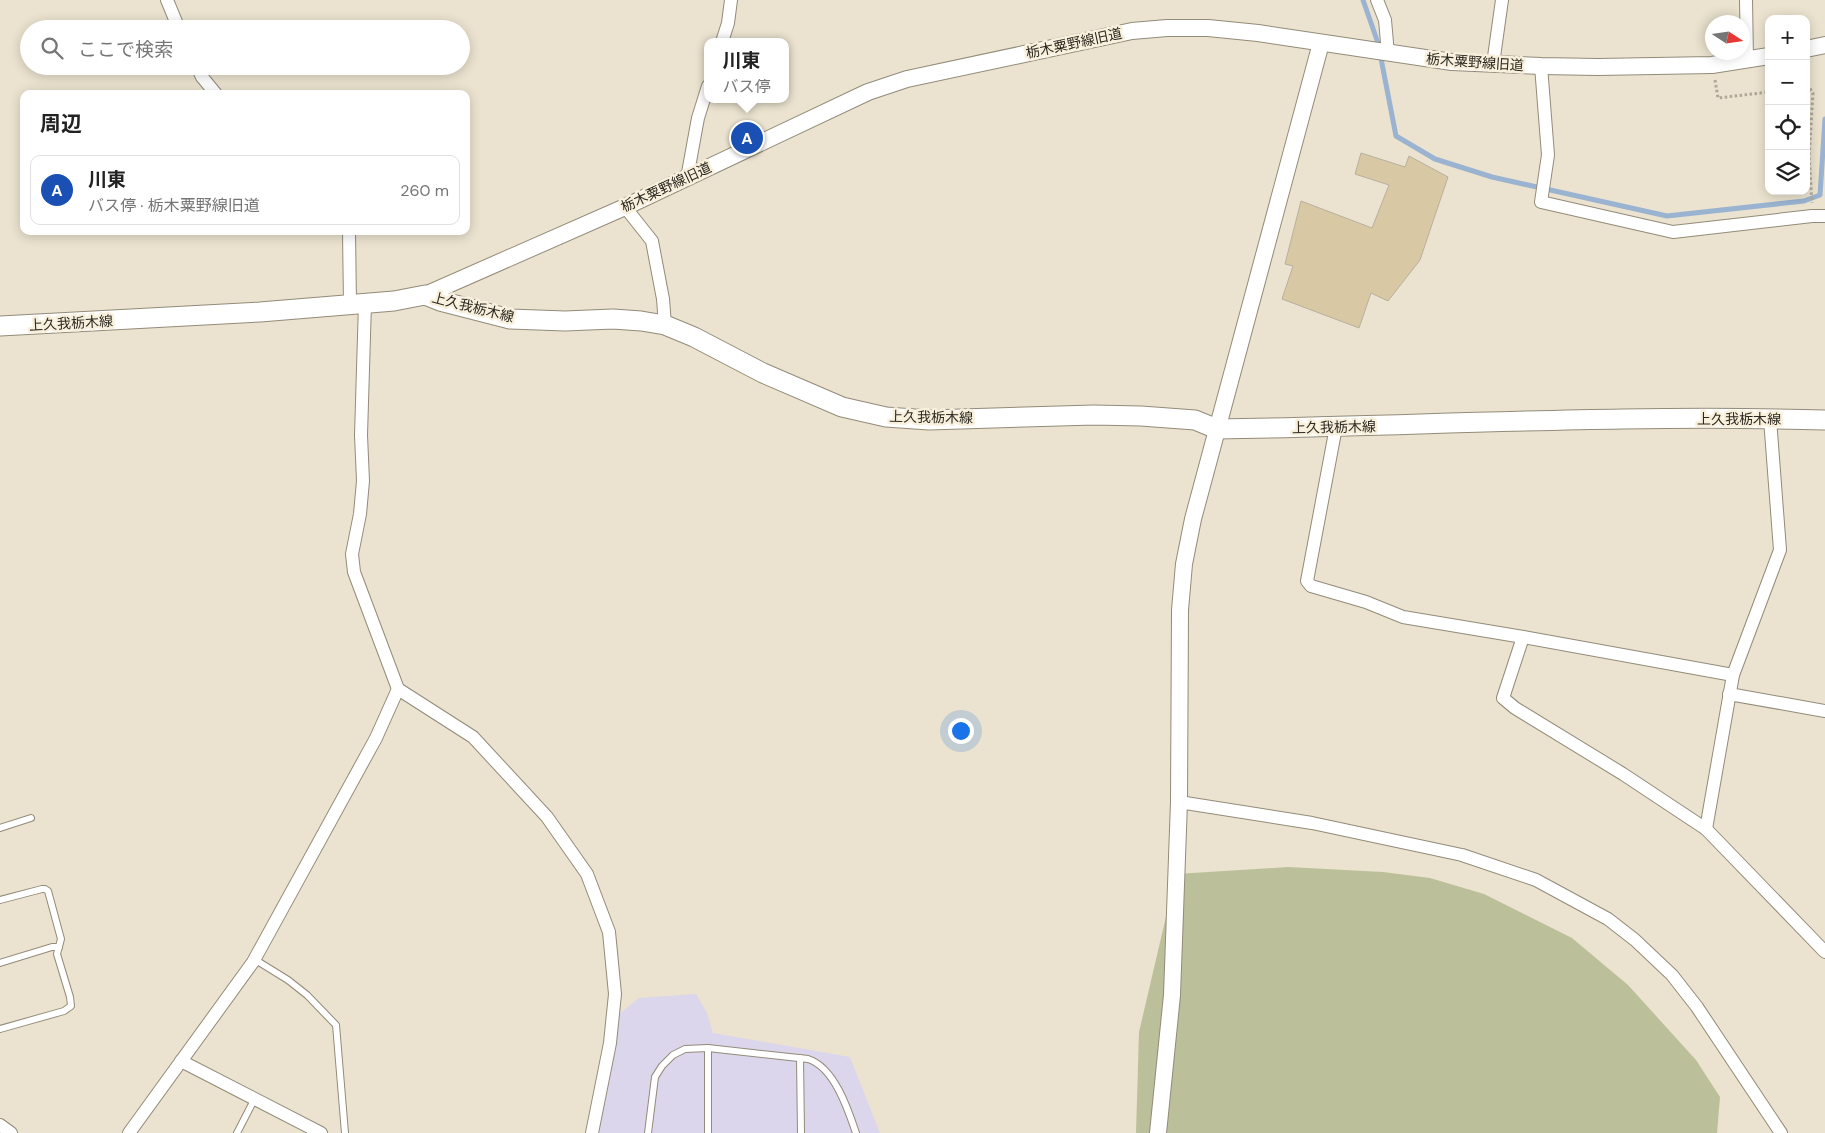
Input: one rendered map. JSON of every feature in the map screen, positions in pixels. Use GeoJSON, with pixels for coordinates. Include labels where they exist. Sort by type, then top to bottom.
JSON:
{"type":"FeatureCollection","features":[{"type":"Feature","properties":{"kind":"main road","name":"上久我栃木線"},"geometry":{"type":"LineString","coordinates":[[0,326],[260,312],[358,304],[425,295],[440,301],[510,319],[565,321],[613,319],[665,325],[694,336],[763,373],[842,407],[886,417],[929,420],[1094,415],[1141,416],[1195,420],[1217,429],[1522,422],[1825,420]]}},
{"type":"Feature","properties":{"kind":"street"},"geometry":{"type":"LineString","coordinates":[[167,0],[176,20]]}},
{"type":"Feature","properties":{"kind":"street"},"geometry":{"type":"LineString","coordinates":[[723,38],[728,24],[731,0]]}},
{"type":"Feature","properties":{"kind":"street"},"geometry":{"type":"LineString","coordinates":[[1377,0],[1386,20],[1388,54]]}},
{"type":"Feature","properties":{"kind":"street"},"geometry":{"type":"LineString","coordinates":[[1493,64],[1502,0]]}},
{"type":"Feature","properties":{"kind":"street"},"geometry":{"type":"LineString","coordinates":[[1746,0],[1746,15]]}},
{"type":"Feature","properties":{"kind":"street","name":"栃木粟野線旧道"},"geometry":{"type":"LineString","coordinates":[[425,295],[625,207],[868,92],[908,79],[1080,41],[1167,28],[1200,28],[1258,33],[1388,54],[1452,62],[1598,67],[1712,65],[1741,60]]}},
{"type":"Feature","properties":{"kind":"street"},"geometry":{"type":"LineString","coordinates":[[1158,1133],[1172,995],[1179,802],[1180,610],[1184,564],[1193,519],[1321,43]]}},
{"type":"Feature","properties":{"kind":"street"},"geometry":{"type":"LineString","coordinates":[[1810,48],[1825,45]]}},
{"type":"Feature","properties":{"kind":"street","name":"栃木粟野線旧道"},"geometry":{"type":"LineString","coordinates":[[1750,59],[1765,57]]}},
{"type":"Feature","properties":{"kind":"street"},"geometry":{"type":"LineString","coordinates":[[1541,66],[1548,155],[1541,202],[1673,232],[1825,216]]}},
{"type":"Feature","properties":{"kind":"street"},"geometry":{"type":"LineString","coordinates":[[201,75],[213,90]]}},
{"type":"Feature","properties":{"kind":"street"},"geometry":{"type":"LineString","coordinates":[[687,178],[698,118],[704,99]]}},
{"type":"Feature","properties":{"kind":"street"},"geometry":{"type":"LineString","coordinates":[[625,207],[652,241],[663,299],[665,325]]}},
{"type":"Feature","properties":{"kind":"street"},"geometry":{"type":"LineString","coordinates":[[349,235],[358,304],[364,481],[352,554],[354,572],[398,688],[473,737],[547,817],[587,874],[609,932],[615,994],[610,1043],[592,1133]]}},
{"type":"Feature","properties":{"kind":"street"},"geometry":{"type":"LineString","coordinates":[[1706,829],[1733,675],[1780,550],[1770,419]]}},
{"type":"Feature","properties":{"kind":"street"},"geometry":{"type":"LineString","coordinates":[[1336,427],[1307,581],[1311,586],[1366,602],[1403,617],[1733,675]]}},
{"type":"Feature","properties":{"kind":"street"},"geometry":{"type":"LineString","coordinates":[[1523,637],[1503,698],[1514,708],[1623,774],[1706,829],[1825,952]]}},
{"type":"Feature","properties":{"kind":"street"},"geometry":{"type":"LineString","coordinates":[[129,1133],[254,959],[372,746],[398,688]]}},
{"type":"Feature","properties":{"kind":"street"},"geometry":{"type":"LineString","coordinates":[[1729,694],[1825,711]]}},
{"type":"Feature","properties":{"kind":"street"},"geometry":{"type":"LineString","coordinates":[[1179,802],[1312,823],[1462,855],[1536,880],[1608,919],[1635,940],[1672,975],[1697,1007],[1780,1133]]}},
{"type":"Feature","properties":{"kind":"street"},"geometry":{"type":"LineString","coordinates":[[181,1061],[321,1133]]}},
{"type":"Feature","properties":{"kind":"street"},"geometry":{"type":"LineString","coordinates":[[0,1125],[10,1133]]}},
{"type":"Feature","properties":{"kind":"lane"},"geometry":{"type":"LineString","coordinates":[[0,828],[31,818]]}},
{"type":"Feature","properties":{"kind":"lane"},"geometry":{"type":"LineString","coordinates":[[0,900],[45,889],[61,938],[57,954],[71,1006],[64,1011],[0,1029]]}},
{"type":"Feature","properties":{"kind":"lane"},"geometry":{"type":"LineString","coordinates":[[0,963],[52,947],[59,947]]}},
{"type":"Feature","properties":{"kind":"lane"},"geometry":{"type":"LineString","coordinates":[[254,959],[288,980],[307,995],[336,1025],[345,1133]]}},
{"type":"Feature","properties":{"kind":"lane"},"geometry":{"type":"LineString","coordinates":[[708,1048],[708,1133]]}},
{"type":"Feature","properties":{"kind":"lane"},"geometry":{"type":"LineString","coordinates":[[648,1133],[655,1077],[662,1066],[673,1055],[685,1049],[708,1048],[816,1061],[833,1079],[847,1107],[856,1133]]}},
{"type":"Feature","properties":{"kind":"lane"},"geometry":{"type":"LineString","coordinates":[[800,1058],[801,1133]]}},
{"type":"Feature","properties":{"kind":"lane"},"geometry":{"type":"LineString","coordinates":[[238,1133],[255,1098]]}},
{"type":"Feature","properties":{"kind":"path"},"geometry":{"type":"LineString","coordinates":[[1712,65],[1718,98],[1765,92]]}},
{"type":"Feature","properties":{"kind":"path"},"geometry":{"type":"LineString","coordinates":[[1810,88],[1813,93],[1809,157],[1812,206]]}},
{"type":"Feature","properties":{"kind":"shaded area"},"geometry":{"type":"Polygon","coordinates":[[[696,994],[707,1013],[713,1033],[850,1057],[880,1133],[598,1133],[618,1015],[639,998],[696,994]]]}},
{"type":"Feature","properties":{"kind":"green space"},"geometry":{"type":"Polygon","coordinates":[[[1288,867],[1383,872],[1430,878],[1484,894],[1572,938],[1628,985],[1696,1060],[1720,1097],[1717,1133],[1136,1133],[1139,1032],[1176,874],[1288,867]]]}},
{"type":"Feature","properties":{"kind":"building"},"geometry":{"type":"Polygon","coordinates":[[[1361,153],[1405,167],[1409,156],[1448,177],[1420,260],[1388,301],[1371,293],[1359,328],[1282,299],[1293,266],[1285,264],[1301,201],[1372,228],[1389,185],[1355,174],[1361,153]]]}},
{"type":"Feature","properties":{"kind":"waterway"},"geometry":{"type":"LineString","coordinates":[[1363,0],[1378,43],[1396,136],[1435,159],[1492,177],[1667,216],[1804,201],[1820,195],[1825,119]]}},
{"type":"Feature","properties":{"kind":"place","name":"川東"},"geometry":{"type":"Point","coordinates":[747,138]}}]}
